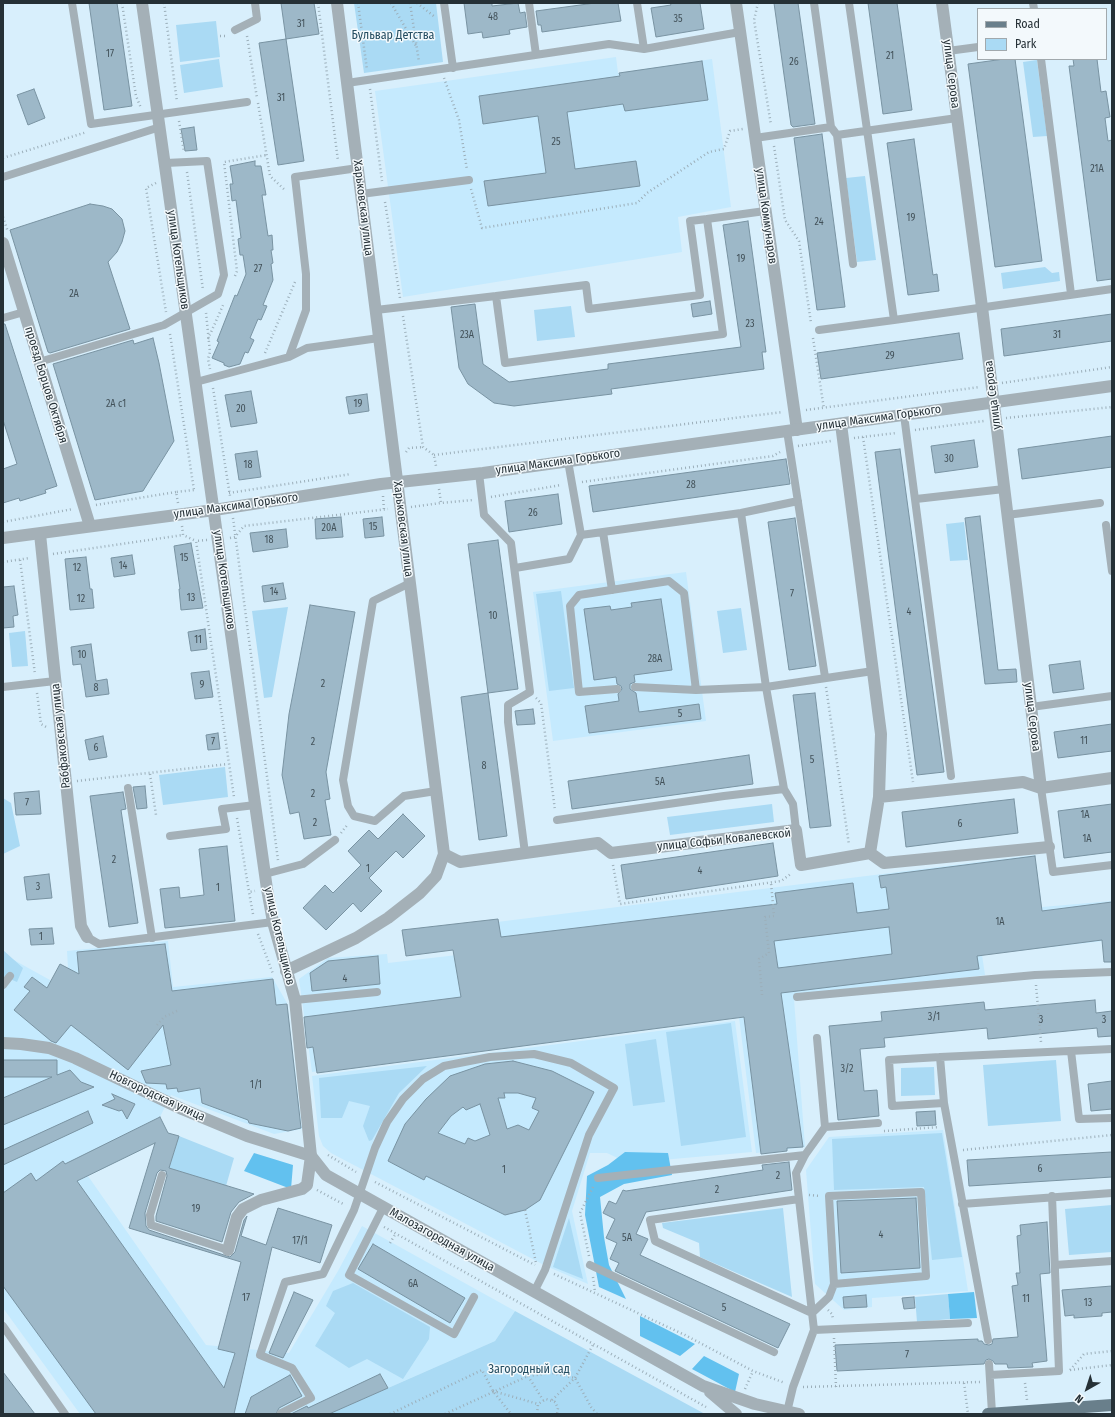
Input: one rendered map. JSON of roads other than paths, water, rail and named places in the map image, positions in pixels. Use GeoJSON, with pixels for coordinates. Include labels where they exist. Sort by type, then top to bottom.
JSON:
{"type":"FeatureCollection","features":[{"type":"Feature","properties":{"kind":"main road"},"geometry":{"type":"LineString","coordinates":[[991,1414],[1112,1405]]}},
{"type":"Feature","properties":{"kind":"street","name":"улица Котельщиков"},"geometry":{"type":"LineString","coordinates":[[142,3],[166,163],[185,314],[196,382],[266,889],[273,922],[294,1000],[311,1156]]}},
{"type":"Feature","properties":{"kind":"street","name":"Харьковская улица"},"geometry":{"type":"LineString","coordinates":[[286,971],[356,938],[388,918],[420,893],[436,876],[444,854],[337,3]]}},
{"type":"Feature","properties":{"kind":"street","name":"улица Коммунаров"},"geometry":{"type":"LineString","coordinates":[[736,3],[794,411],[792,430]]}},
{"type":"Feature","properties":{"kind":"street","name":"улица Серова"},"geometry":{"type":"LineString","coordinates":[[942,3],[982,307],[1041,788]]}},
{"type":"Feature","properties":{"kind":"street","name":"проезд Борцов Октября"},"geometry":{"type":"LineString","coordinates":[[3,243],[90,526]]}},
{"type":"Feature","properties":{"kind":"street","name":"улица Максима Горького"},"geometry":{"type":"LineString","coordinates":[[3,538],[214,510],[398,482],[479,473],[1112,386]]}},
{"type":"Feature","properties":{"kind":"street"},"geometry":{"type":"LineString","coordinates":[[841,424],[881,734],[879,797],[870,853],[884,863],[1049,847]]}},
{"type":"Feature","properties":{"kind":"street","name":"Рабфаковская улица"},"geometry":{"type":"LineString","coordinates":[[40,534],[81,926],[87,937]]}},
{"type":"Feature","properties":{"kind":"street"},"geometry":{"type":"LineString","coordinates":[[879,797],[1023,782],[1041,788],[1112,778]]}},
{"type":"Feature","properties":{"kind":"street","name":"улица Софьи Ковалевской"},"geometry":{"type":"LineString","coordinates":[[525,853],[598,843],[611,853],[796,830],[801,865],[870,853]]}},
{"type":"Feature","properties":{"kind":"street"},"geometry":{"type":"LineString","coordinates":[[444,854],[460,862],[525,853]]}},
{"type":"Feature","properties":{"kind":"street","name":"Новгородская улица"},"geometry":{"type":"LineString","coordinates":[[3,1043],[49,1048],[75,1058],[189,1112],[269,1144],[311,1156]]}},
{"type":"Feature","properties":{"kind":"street"},"geometry":{"type":"LineString","coordinates":[[228,1250],[237,1217],[244,1209],[261,1200],[302,1189],[307,1185],[311,1156]]}},
{"type":"Feature","properties":{"kind":"street","name":"Малозагородная улица"},"geometry":{"type":"LineString","coordinates":[[311,1156],[326,1175],[703,1386],[755,1404],[799,1414]]}},
{"type":"Feature","properties":{"kind":"street","name":"Малозагородная улица"},"geometry":{"type":"LineString","coordinates":[[703,1386],[736,1414]]}},
{"type":"Feature","properties":{"kind":"lane"},"geometry":{"type":"LineString","coordinates":[[72,3],[91,124],[158,114],[178,113],[246,102]]}},
{"type":"Feature","properties":{"kind":"lane"},"geometry":{"type":"LineString","coordinates":[[236,30],[257,19],[255,3]]}},
{"type":"Feature","properties":{"kind":"lane"},"geometry":{"type":"LineString","coordinates":[[444,3],[453,68]]}},
{"type":"Feature","properties":{"kind":"lane"},"geometry":{"type":"LineString","coordinates":[[529,3],[536,55]]}},
{"type":"Feature","properties":{"kind":"lane"},"geometry":{"type":"LineString","coordinates":[[636,3],[644,49]]}},
{"type":"Feature","properties":{"kind":"lane"},"geometry":{"type":"LineString","coordinates":[[814,3],[831,127],[837,135],[854,264]]}},
{"type":"Feature","properties":{"kind":"lane"},"geometry":{"type":"LineString","coordinates":[[849,3],[894,320]]}},
{"type":"Feature","properties":{"kind":"lane"},"geometry":{"type":"LineString","coordinates":[[347,83],[609,44],[644,49],[740,32]]}},
{"type":"Feature","properties":{"kind":"lane"},"geometry":{"type":"LineString","coordinates":[[948,51],[977,47]]}},
{"type":"Feature","properties":{"kind":"lane"},"geometry":{"type":"LineString","coordinates":[[1041,60],[1070,294]]}},
{"type":"Feature","properties":{"kind":"lane"},"geometry":{"type":"LineString","coordinates":[[837,135],[957,118]]}},
{"type":"Feature","properties":{"kind":"lane"},"geometry":{"type":"LineString","coordinates":[[3,177],[160,127]]}},
{"type":"Feature","properties":{"kind":"lane"},"geometry":{"type":"LineString","coordinates":[[754,133],[773,136],[831,127]]}},
{"type":"Feature","properties":{"kind":"lane"},"geometry":{"type":"LineString","coordinates":[[39,362],[168,323],[205,303],[218,294],[224,276],[207,161],[166,163]]}},
{"type":"Feature","properties":{"kind":"lane"},"geometry":{"type":"LineString","coordinates":[[289,358],[306,310],[306,274],[295,177],[358,168]]}},
{"type":"Feature","properties":{"kind":"lane"},"geometry":{"type":"LineString","coordinates":[[361,194],[469,180]]}},
{"type":"Feature","properties":{"kind":"lane"},"geometry":{"type":"LineString","coordinates":[[376,310],[586,284],[589,309],[700,294],[690,221],[766,211]]}},
{"type":"Feature","properties":{"kind":"lane"},"geometry":{"type":"LineString","coordinates":[[496,296],[505,363],[723,334],[707,219]]}},
{"type":"Feature","properties":{"kind":"lane"},"geometry":{"type":"LineString","coordinates":[[816,331],[1112,289]]}},
{"type":"Feature","properties":{"kind":"lane"},"geometry":{"type":"LineString","coordinates":[[3,318],[24,312]]}},
{"type":"Feature","properties":{"kind":"lane"},"geometry":{"type":"LineString","coordinates":[[196,382],[289,358],[306,348],[379,338]]}},
{"type":"Feature","properties":{"kind":"lane"},"geometry":{"type":"LineString","coordinates":[[904,415],[951,776]]}},
{"type":"Feature","properties":{"kind":"lane"},"geometry":{"type":"LineString","coordinates":[[792,430],[789,448],[825,677]]}},
{"type":"Feature","properties":{"kind":"lane"},"geometry":{"type":"LineString","coordinates":[[515,568],[569,559],[581,535],[568,461]]}},
{"type":"Feature","properties":{"kind":"lane"},"geometry":{"type":"LineString","coordinates":[[479,473],[484,515],[512,543],[530,692],[508,705],[508,722],[525,853]]}},
{"type":"Feature","properties":{"kind":"lane"},"geometry":{"type":"LineString","coordinates":[[916,499],[1004,489]]}},
{"type":"Feature","properties":{"kind":"lane"},"geometry":{"type":"LineString","coordinates":[[581,535],[741,513],[798,501]]}},
{"type":"Feature","properties":{"kind":"lane"},"geometry":{"type":"LineString","coordinates":[[1007,515],[1100,503]]}},
{"type":"Feature","properties":{"kind":"lane"},"geometry":{"type":"LineString","coordinates":[[741,513],[766,687],[784,789],[793,804],[796,830]]}},
{"type":"Feature","properties":{"kind":"lane"},"geometry":{"type":"LineString","coordinates":[[1106,525],[1112,572]]}},
{"type":"Feature","properties":{"kind":"lane"},"geometry":{"type":"LineString","coordinates":[[603,532],[612,590]]}},
{"type":"Feature","properties":{"kind":"lane"},"geometry":{"type":"LineString","coordinates":[[617,689],[579,692],[570,606],[578,595],[669,581],[684,593],[696,690]]}},
{"type":"Feature","properties":{"kind":"lane"},"geometry":{"type":"LineString","coordinates":[[410,583],[373,601],[343,780],[348,806],[354,816],[375,821],[404,796],[436,790]]}},
{"type":"Feature","properties":{"kind":"lane"},"geometry":{"type":"LineString","coordinates":[[636,687],[696,690],[766,687],[872,671]]}},
{"type":"Feature","properties":{"kind":"lane"},"geometry":{"type":"LineString","coordinates":[[3,687],[55,680]]}},
{"type":"Feature","properties":{"kind":"lane"},"geometry":{"type":"LineString","coordinates":[[1031,707],[1112,696]]}},
{"type":"Feature","properties":{"kind":"lane"},"geometry":{"type":"LineString","coordinates":[[128,788],[152,938]]}},
{"type":"Feature","properties":{"kind":"lane"},"geometry":{"type":"LineString","coordinates":[[1041,788],[1053,872],[1112,865]]}},
{"type":"Feature","properties":{"kind":"lane"},"geometry":{"type":"LineString","coordinates":[[557,820],[784,789]]}},
{"type":"Feature","properties":{"kind":"lane"},"geometry":{"type":"LineString","coordinates":[[170,836],[226,829],[222,809],[255,805]]}},
{"type":"Feature","properties":{"kind":"lane"},"geometry":{"type":"LineString","coordinates":[[265,874],[303,864],[335,840]]}},
{"type":"Feature","properties":{"kind":"lane"},"geometry":{"type":"LineString","coordinates":[[87,937],[99,944],[273,922]]}},
{"type":"Feature","properties":{"kind":"lane"},"geometry":{"type":"LineString","coordinates":[[797,997],[1035,974],[1112,972]]}},
{"type":"Feature","properties":{"kind":"lane"},"geometry":{"type":"LineString","coordinates":[[3,985],[10,976]]}},
{"type":"Feature","properties":{"kind":"lane"},"geometry":{"type":"LineString","coordinates":[[294,1000],[377,992]]}},
{"type":"Feature","properties":{"kind":"lane"},"geometry":{"type":"LineString","coordinates":[[786,1412],[793,1387],[814,1330],[801,1197],[796,1173],[805,1155],[825,1128],[816,1038]]}},
{"type":"Feature","properties":{"kind":"lane"},"geometry":{"type":"LineString","coordinates":[[944,1103],[892,1106],[889,1060],[1112,1049]]}},
{"type":"Feature","properties":{"kind":"lane"},"geometry":{"type":"LineString","coordinates":[[1071,1051],[1079,1119],[1112,1118]]}},
{"type":"Feature","properties":{"kind":"lane"},"geometry":{"type":"LineString","coordinates":[[281,1413],[311,1398],[292,1368],[260,1355],[285,1282],[323,1274],[354,1210],[364,1176],[387,1122],[403,1100],[423,1079],[444,1066],[490,1057],[534,1054],[571,1063],[614,1088],[589,1135],[545,1270],[534,1292]]}},
{"type":"Feature","properties":{"kind":"lane"},"geometry":{"type":"LineString","coordinates":[[940,1057],[944,1103],[988,1340]]}},
{"type":"Feature","properties":{"kind":"lane"},"geometry":{"type":"LineString","coordinates":[[825,1128],[878,1123]]}},
{"type":"Feature","properties":{"kind":"lane"},"geometry":{"type":"LineString","coordinates":[[598,1178],[805,1155]]}},
{"type":"Feature","properties":{"kind":"lane"},"geometry":{"type":"LineString","coordinates":[[162,1175],[150,1215],[151,1225],[228,1250]]}},
{"type":"Feature","properties":{"kind":"lane"},"geometry":{"type":"LineString","coordinates":[[812,1313],[829,1297],[834,1284],[829,1196],[921,1192],[926,1276],[834,1284]]}},
{"type":"Feature","properties":{"kind":"lane"},"geometry":{"type":"LineString","coordinates":[[962,1204],[1112,1192]]}},
{"type":"Feature","properties":{"kind":"lane"},"geometry":{"type":"LineString","coordinates":[[990,1379],[1059,1371],[1052,1196]]}},
{"type":"Feature","properties":{"kind":"lane"},"geometry":{"type":"LineString","coordinates":[[801,1197],[650,1220],[655,1241],[812,1313]]}},
{"type":"Feature","properties":{"kind":"lane"},"geometry":{"type":"LineString","coordinates":[[383,1208],[348,1275],[454,1334],[474,1297]]}},
{"type":"Feature","properties":{"kind":"lane"},"geometry":{"type":"LineString","coordinates":[[1055,1265],[1112,1261]]}},
{"type":"Feature","properties":{"kind":"lane"},"geometry":{"type":"LineString","coordinates":[[590,1265],[774,1352]]}},
{"type":"Feature","properties":{"kind":"lane"},"geometry":{"type":"LineString","coordinates":[[814,1330],[968,1323]]}},
{"type":"Feature","properties":{"kind":"lane"},"geometry":{"type":"LineString","coordinates":[[3,1328],[65,1414]]}},
{"type":"Feature","properties":{"kind":"lane"},"geometry":{"type":"LineString","coordinates":[[989,1364],[991,1414]]}},
{"type":"Feature","properties":{"kind":"park label","name":"Бульвар Детства"},"geometry":{"type":"Point","coordinates":[393,36]}},
{"type":"Feature","properties":{"kind":"park label","name":"Загородный сад"},"geometry":{"type":"Point","coordinates":[529,1370]}}]}
